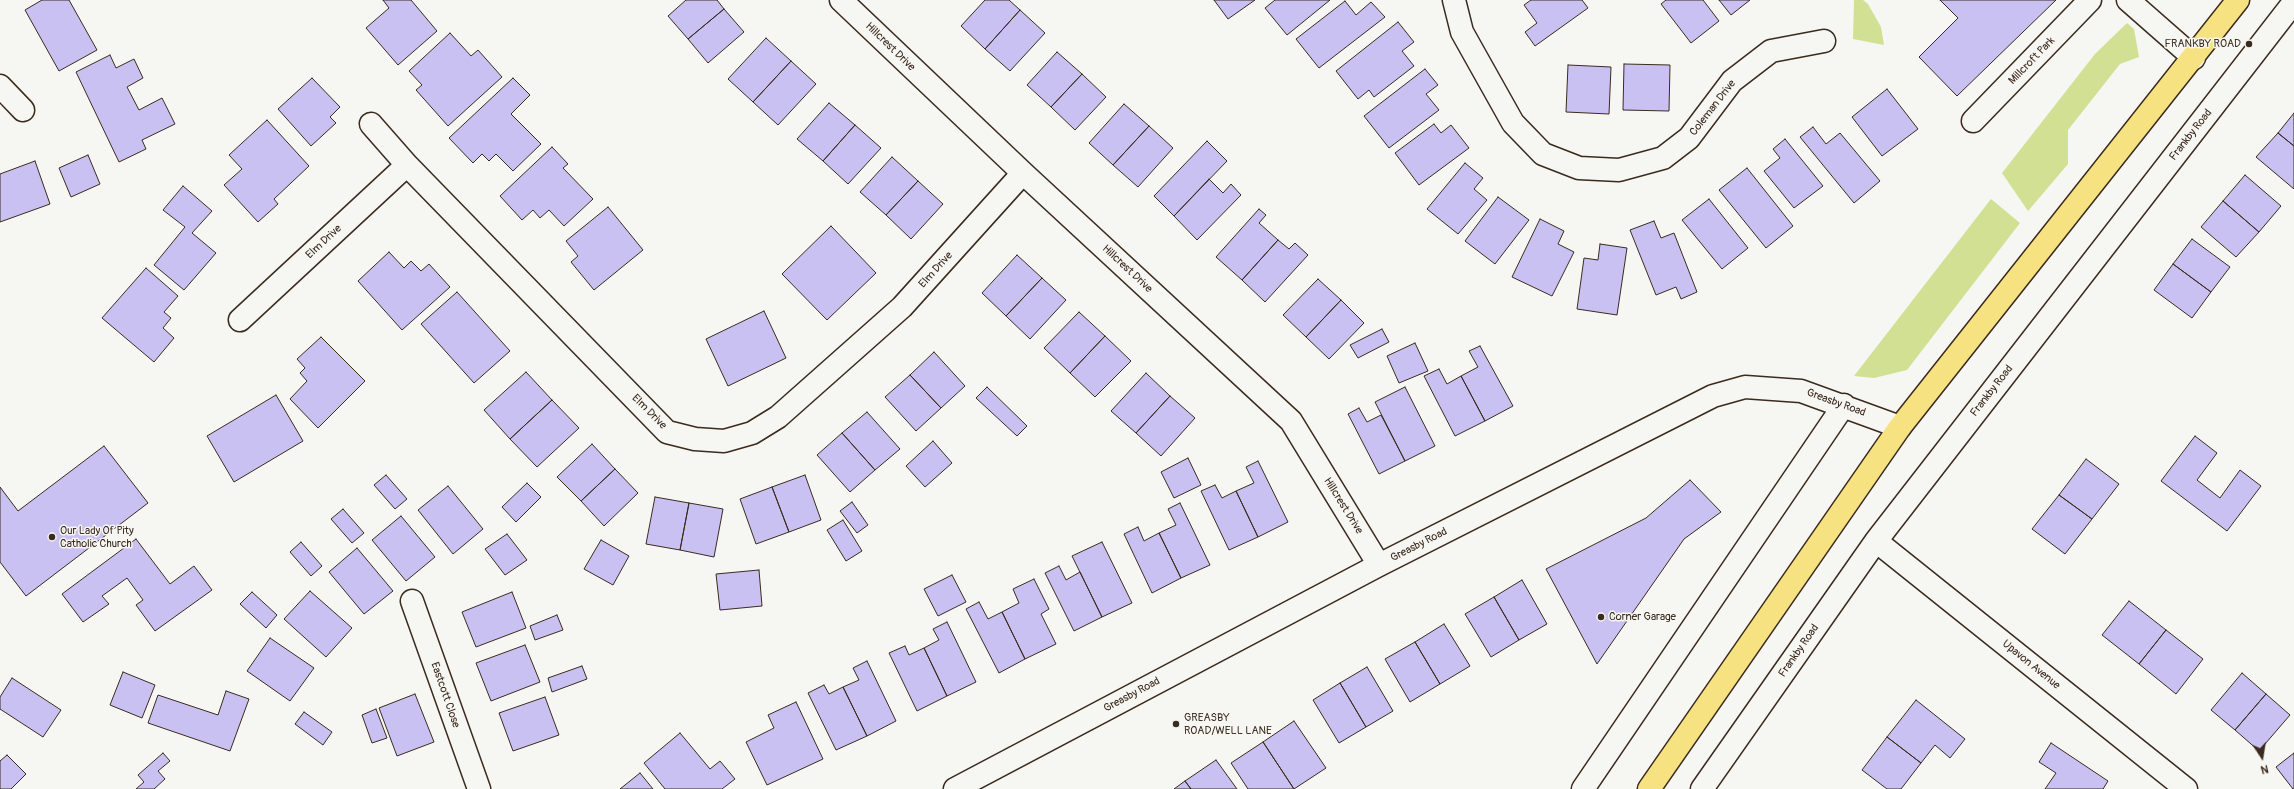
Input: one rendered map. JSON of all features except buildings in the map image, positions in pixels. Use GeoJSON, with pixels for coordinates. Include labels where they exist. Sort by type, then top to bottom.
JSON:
{"type":"FeatureCollection","features":[{"type":"Feature","properties":{"kind":"main road"},"geometry":{"type":"LineString","coordinates":[[1649,789],[1900,427],[2194,58],[2238,0]]}},
{"type":"Feature","properties":{"kind":"street","name":"Hillcrest Drive"},"geometry":{"type":"LineString","coordinates":[[841,0],[1023,173],[1291,421],[1379,565]]}},
{"type":"Feature","properties":{"kind":"street","name":"Coleman Drive"},"geometry":{"type":"LineString","coordinates":[[1454,0],[1462,32],[1513,123],[1543,154],[1579,168],[1619,170],[1664,158],[1689,138],[1732,81],[1771,51],[1824,41]]}},
{"type":"Feature","properties":{"kind":"street","name":"Millcroft Park"},"geometry":{"type":"LineString","coordinates":[[1973,122],[2090,0]]}},
{"type":"Feature","properties":{"kind":"street"},"geometry":{"type":"LineString","coordinates":[[2128,0],[2194,58]]}},
{"type":"Feature","properties":{"kind":"street","name":"Frankby Road"},"geometry":{"type":"LineString","coordinates":[[1702,789],[1876,541],[2294,2]]}},
{"type":"Feature","properties":{"kind":"street"},"geometry":{"type":"LineString","coordinates":[[0,86],[23,110]]}},
{"type":"Feature","properties":{"kind":"street","name":"Elm Drive"},"geometry":{"type":"LineString","coordinates":[[371,124],[408,165],[667,432],[695,440],[724,441],[752,433],[778,417],[902,307],[1023,173]]}},
{"type":"Feature","properties":{"kind":"street","name":"Elm Drive"},"geometry":{"type":"LineString","coordinates":[[240,320],[408,165]]}},
{"type":"Feature","properties":{"kind":"street","name":"Greasby Road"},"geometry":{"type":"LineString","coordinates":[[954,789],[1379,565],[1713,396],[1744,387],[1801,390],[1900,427]]}},
{"type":"Feature","properties":{"kind":"street"},"geometry":{"type":"LineString","coordinates":[[1583,789],[1844,405]]}},
{"type":"Feature","properties":{"kind":"street","name":"Upavon Avenue"},"geometry":{"type":"LineString","coordinates":[[1876,541],[2186,789]]}},
{"type":"Feature","properties":{"kind":"street","name":"Eastcott Close"},"geometry":{"type":"LineString","coordinates":[[412,601],[479,789]]}},
{"type":"Feature","properties":{"kind":"green space"},"geometry":{"type":"Polygon","coordinates":[[[1854,0],[1863,0],[1868,4],[1881,27],[1884,45],[1853,39],[1854,0]]]}},
{"type":"Feature","properties":{"kind":"green space"},"geometry":{"type":"Polygon","coordinates":[[[2127,23],[2134,29],[2139,57],[2120,64],[2068,130],[2068,164],[2028,211],[2002,173],[2095,54],[2127,23]]]}},
{"type":"Feature","properties":{"kind":"green space"},"geometry":{"type":"Polygon","coordinates":[[[1991,199],[2020,223],[1907,370],[1874,378],[1854,376],[1991,199]]]}},
{"type":"Feature","properties":{"kind":"place","name":"FRANKBY ROAD"},"geometry":{"type":"Point","coordinates":[2249,44]}},
{"type":"Feature","properties":{"kind":"place","name":"Our Lady Of Pity Catholic Church"},"geometry":{"type":"Point","coordinates":[52,537]}},
{"type":"Feature","properties":{"kind":"place","name":"Corner Garage"},"geometry":{"type":"Point","coordinates":[1601,617]}},
{"type":"Feature","properties":{"kind":"place","name":"GREASBY ROAD/WELL LANE"},"geometry":{"type":"Point","coordinates":[1176,724]}}]}
